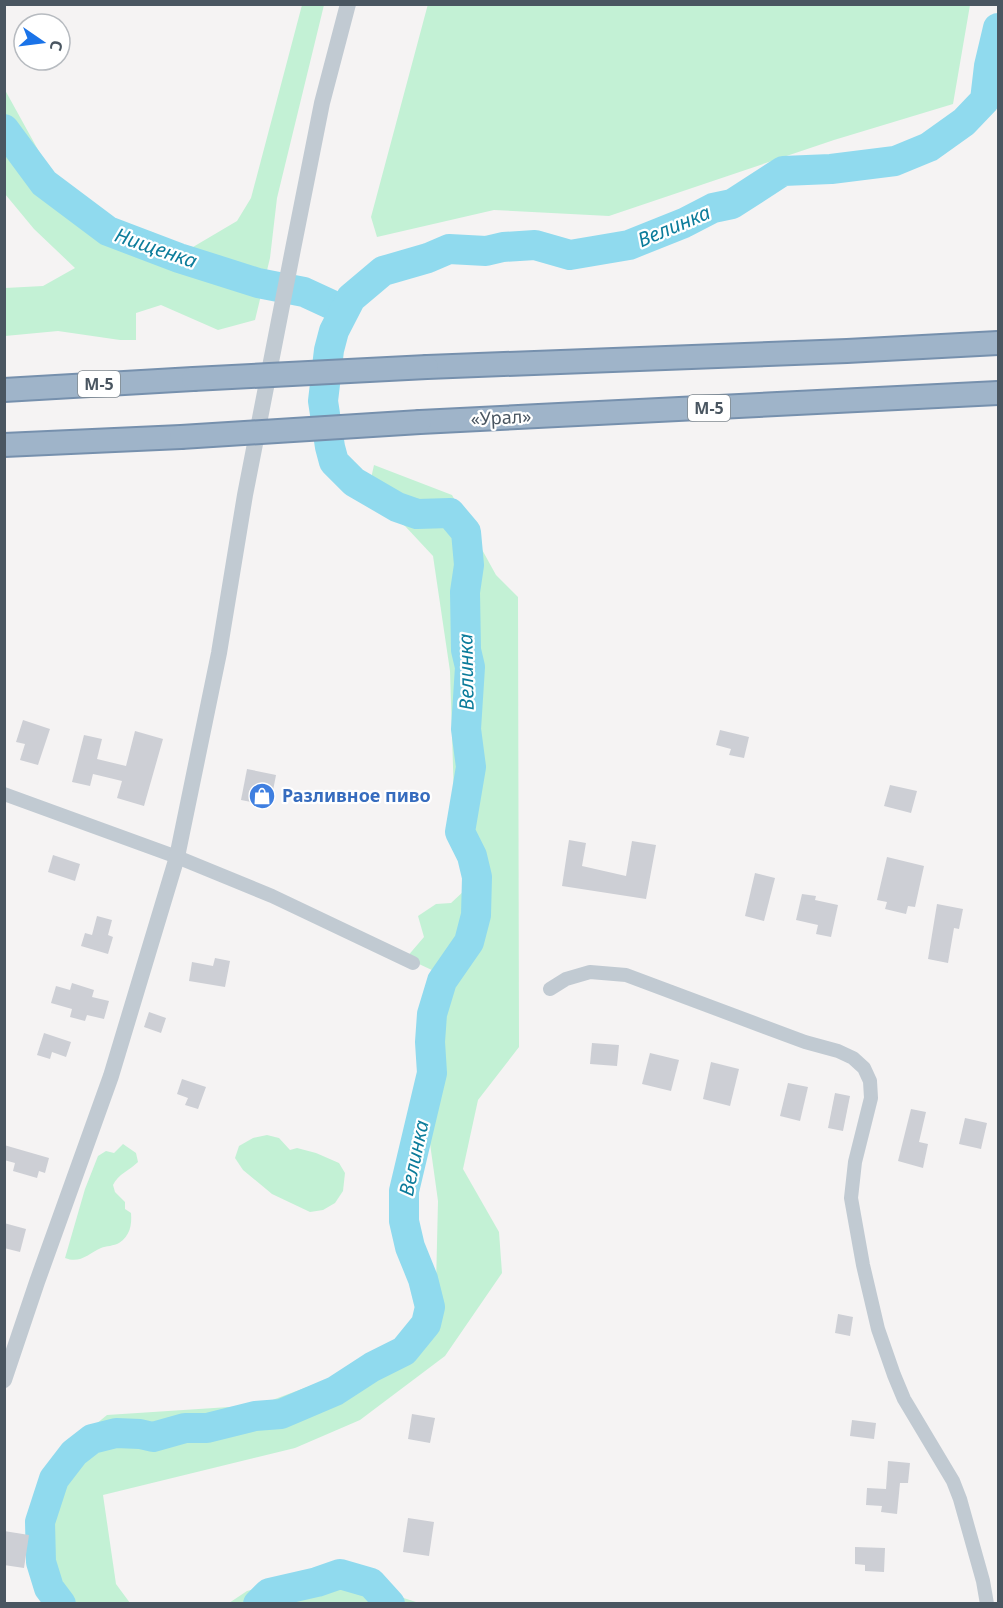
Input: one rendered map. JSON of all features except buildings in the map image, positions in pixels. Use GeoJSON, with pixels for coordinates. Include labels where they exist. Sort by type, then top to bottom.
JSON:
{"type":"FeatureCollection","features":[{"type":"Feature","properties":{"kind":"highway","name":"М-5"},"geometry":{"type":"LineString","coordinates":[[4,390],[427,367],[999,343]]}},
{"type":"Feature","properties":{"kind":"highway","name":"«Урал»"},"geometry":{"type":"LineString","coordinates":[[4,445],[999,393]]}},
{"type":"Feature","properties":{"kind":"street"},"geometry":{"type":"LineString","coordinates":[[4,1380],[111,1076],[177,857],[219,653],[249,474],[292,249],[322,103],[348,4]]}},
{"type":"Feature","properties":{"kind":"street"},"geometry":{"type":"LineString","coordinates":[[4,794],[177,857],[272,896],[413,963]]}},
{"type":"Feature","properties":{"kind":"street"},"geometry":{"type":"LineString","coordinates":[[550,989],[566,979],[590,972],[626,975],[805,1042],[838,1051],[853,1058],[864,1068],[870,1080],[871,1098],[855,1162],[851,1198],[865,1276],[878,1329],[894,1376],[904,1399],[953,1481],[960,1499],[983,1581],[987,1604]]}},
{"type":"Feature","properties":{"kind":"green space"},"geometry":{"type":"Polygon","coordinates":[[[428,4],[970,5],[953,104],[834,140],[609,216],[494,210],[377,237],[371,217],[428,4]]]}},
{"type":"Feature","properties":{"kind":"green space"},"geometry":{"type":"Polygon","coordinates":[[[302,5],[324,5],[277,198],[270,258],[255,320],[218,330],[161,305],[136,313],[136,340],[120,340],[58,331],[5,336],[5,288],[43,286],[75,268],[34,229],[5,194],[5,90],[47,166],[63,181],[121,223],[152,232],[172,242],[193,247],[237,221],[251,198],[302,5]]]}},
{"type":"Feature","properties":{"kind":"green space"},"geometry":{"type":"Polygon","coordinates":[[[374,465],[452,495],[496,575],[518,597],[519,1047],[478,1100],[463,1169],[499,1232],[502,1273],[445,1356],[360,1420],[295,1448],[103,1495],[116,1584],[130,1603],[52,1603],[34,1547],[49,1463],[107,1415],[259,1405],[358,1368],[435,1328],[438,1201],[421,1079],[434,971],[406,958],[424,937],[418,916],[436,904],[451,903],[465,890],[454,798],[450,671],[433,556],[405,526],[366,501],[374,465]]]}},
{"type":"Feature","properties":{"kind":"green space"},"geometry":{"type":"Polygon","coordinates":[[[267,1135],[279,1138],[290,1150],[297,1148],[316,1153],[339,1163],[345,1173],[343,1191],[335,1203],[323,1210],[310,1212],[272,1194],[243,1170],[235,1158],[239,1146],[253,1138],[267,1135]]]}},
{"type":"Feature","properties":{"kind":"green space"},"geometry":{"type":"Polygon","coordinates":[[[123,1144],[136,1153],[138,1162],[121,1175],[113,1185],[115,1192],[125,1202],[125,1209],[131,1213],[131,1226],[128,1234],[119,1243],[101,1248],[84,1258],[70,1260],[65,1258],[85,1189],[98,1156],[106,1151],[114,1153],[123,1144]]]}},
{"type":"Feature","properties":{"kind":"green space"},"geometry":{"type":"Polygon","coordinates":[[[321,1571],[419,1603],[229,1603],[247,1591],[321,1571]]]}},
{"type":"Feature","properties":{"kind":"waterway","name":"Велинка"},"geometry":{"type":"LineString","coordinates":[[61,1604],[49,1588],[41,1562],[40,1522],[54,1479],[74,1453],[92,1439],[116,1433],[153,1437],[185,1428],[207,1428],[255,1416],[281,1414],[335,1391],[372,1367],[404,1351],[426,1324],[430,1307],[404,1221],[404,1191],[432,1073],[430,1042],[432,1014],[442,981],[469,942],[476,915],[477,877],[472,856],[460,832],[471,767],[466,729],[470,667],[466,650],[465,592],[469,565],[466,532],[450,513],[417,514],[397,507],[354,482],[334,462],[323,401],[329,350],[334,331],[351,298],[383,271],[428,258],[449,249],[486,251],[503,247],[535,245],[570,255],[629,245],[684,223],[713,208],[732,204],[783,171],[831,169],[895,161],[929,147],[964,122],[985,100],[989,66],[998,28]]}},
{"type":"Feature","properties":{"kind":"waterway","name":"Нищенка"},"geometry":{"type":"LineString","coordinates":[[4,129],[44,183],[108,231],[179,258],[258,283],[304,292],[343,310]]}},
{"type":"Feature","properties":{"kind":"waterway","name":"Велинка"},"geometry":{"type":"LineString","coordinates":[[258,1604],[269,1593],[340,1574],[371,1583],[390,1604]]}},
{"type":"Feature","properties":{"kind":"place","name":"Разливное пиво"},"geometry":{"type":"Point","coordinates":[262,796]}}]}
